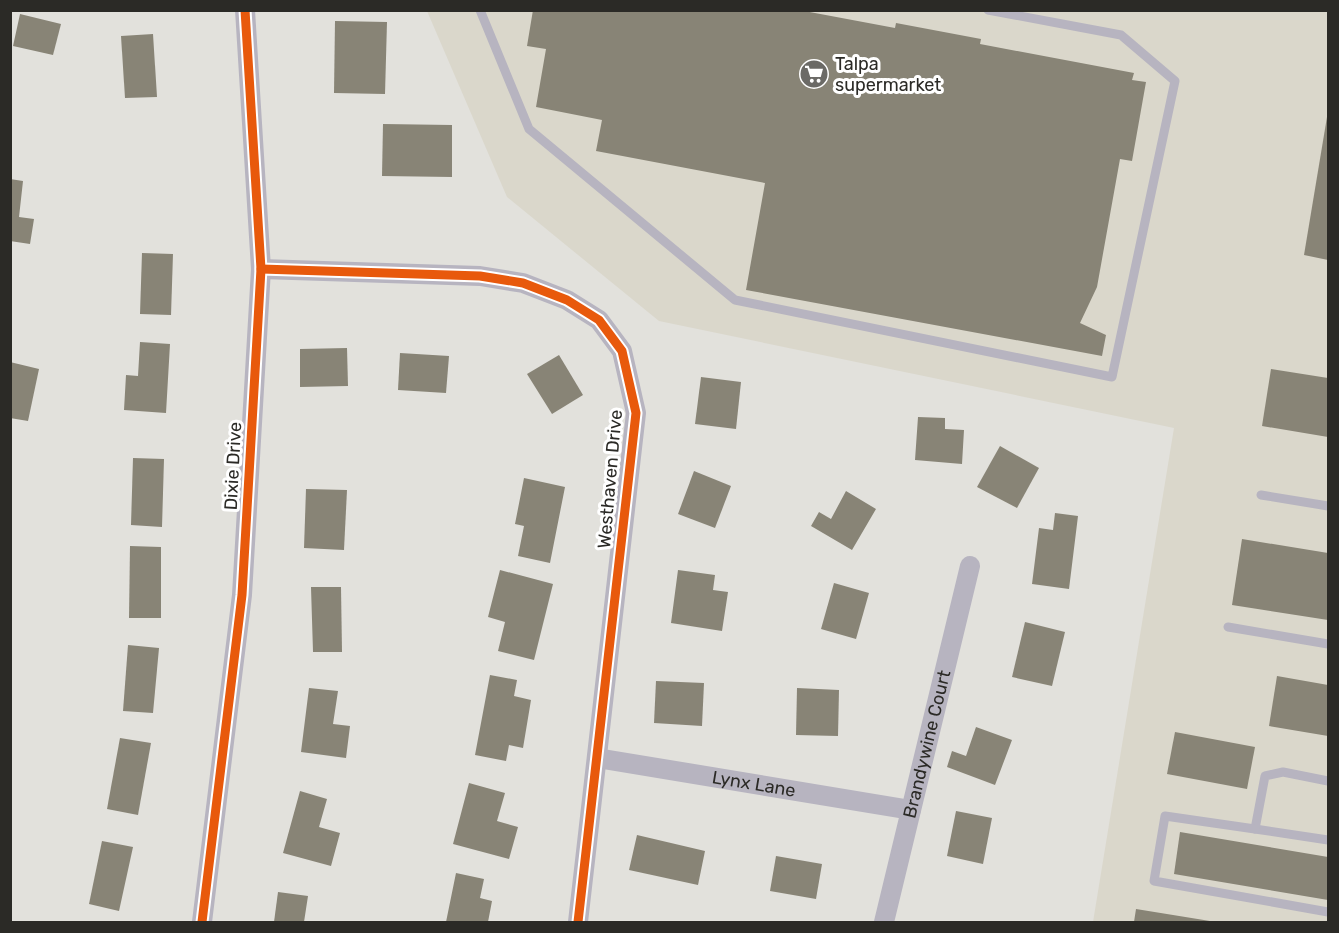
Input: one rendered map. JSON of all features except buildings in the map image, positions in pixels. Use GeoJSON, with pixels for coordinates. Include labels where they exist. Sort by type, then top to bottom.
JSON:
{"type":"FeatureCollection","features":[{"type":"Feature","properties":{"kind":"street","name":"Dixie Drive"},"geometry":{"type":"LineString","coordinates":[[202,922],[242,595],[261,268],[245,10]]}},
{"type":"Feature","properties":{"kind":"street","name":"Westhaven Drive"},"geometry":{"type":"LineString","coordinates":[[261,268],[480,276],[523,283],[567,300],[599,320],[622,351],[636,412],[578,922]]}},
{"type":"Feature","properties":{"kind":"street","name":"Brandywine Court"},"geometry":{"type":"LineString","coordinates":[[884,922],[970,566]]}},
{"type":"Feature","properties":{"kind":"street","name":"Lynx Lane"},"geometry":{"type":"LineString","coordinates":[[597,758],[910,810]]}},
{"type":"Feature","properties":{"kind":"lane"},"geometry":{"type":"LineString","coordinates":[[480,10],[529,129],[735,300],[1113,377],[1175,81],[1121,35],[988,10]]}},
{"type":"Feature","properties":{"kind":"lane"},"geometry":{"type":"LineString","coordinates":[[1261,495],[1329,506]]}},
{"type":"Feature","properties":{"kind":"lane"},"geometry":{"type":"LineString","coordinates":[[1228,627],[1329,644]]}},
{"type":"Feature","properties":{"kind":"lane"},"geometry":{"type":"LineString","coordinates":[[1255,829],[1265,776],[1283,772],[1329,781]]}},
{"type":"Feature","properties":{"kind":"lane"},"geometry":{"type":"LineString","coordinates":[[1329,840],[1165,816],[1154,881],[1329,912]]}},
{"type":"Feature","properties":{"kind":"shaded area"},"geometry":{"type":"Polygon","coordinates":[[[427,11],[1328,11],[1328,922],[1093,922],[1174,428],[659,321],[507,197],[427,11]]]}},
{"type":"Feature","properties":{"kind":"cycle path"},"geometry":{"type":"LineString","coordinates":[[202,922],[242,595],[261,269],[245,10]]}},
{"type":"Feature","properties":{"kind":"cycle path"},"geometry":{"type":"LineString","coordinates":[[261,269],[480,276],[523,283],[567,300],[599,320],[622,351],[636,413],[578,922]]}},
{"type":"Feature","properties":{"kind":"place","name":"Talpa supermarket"},"geometry":{"type":"Point","coordinates":[814,74]}}]}
